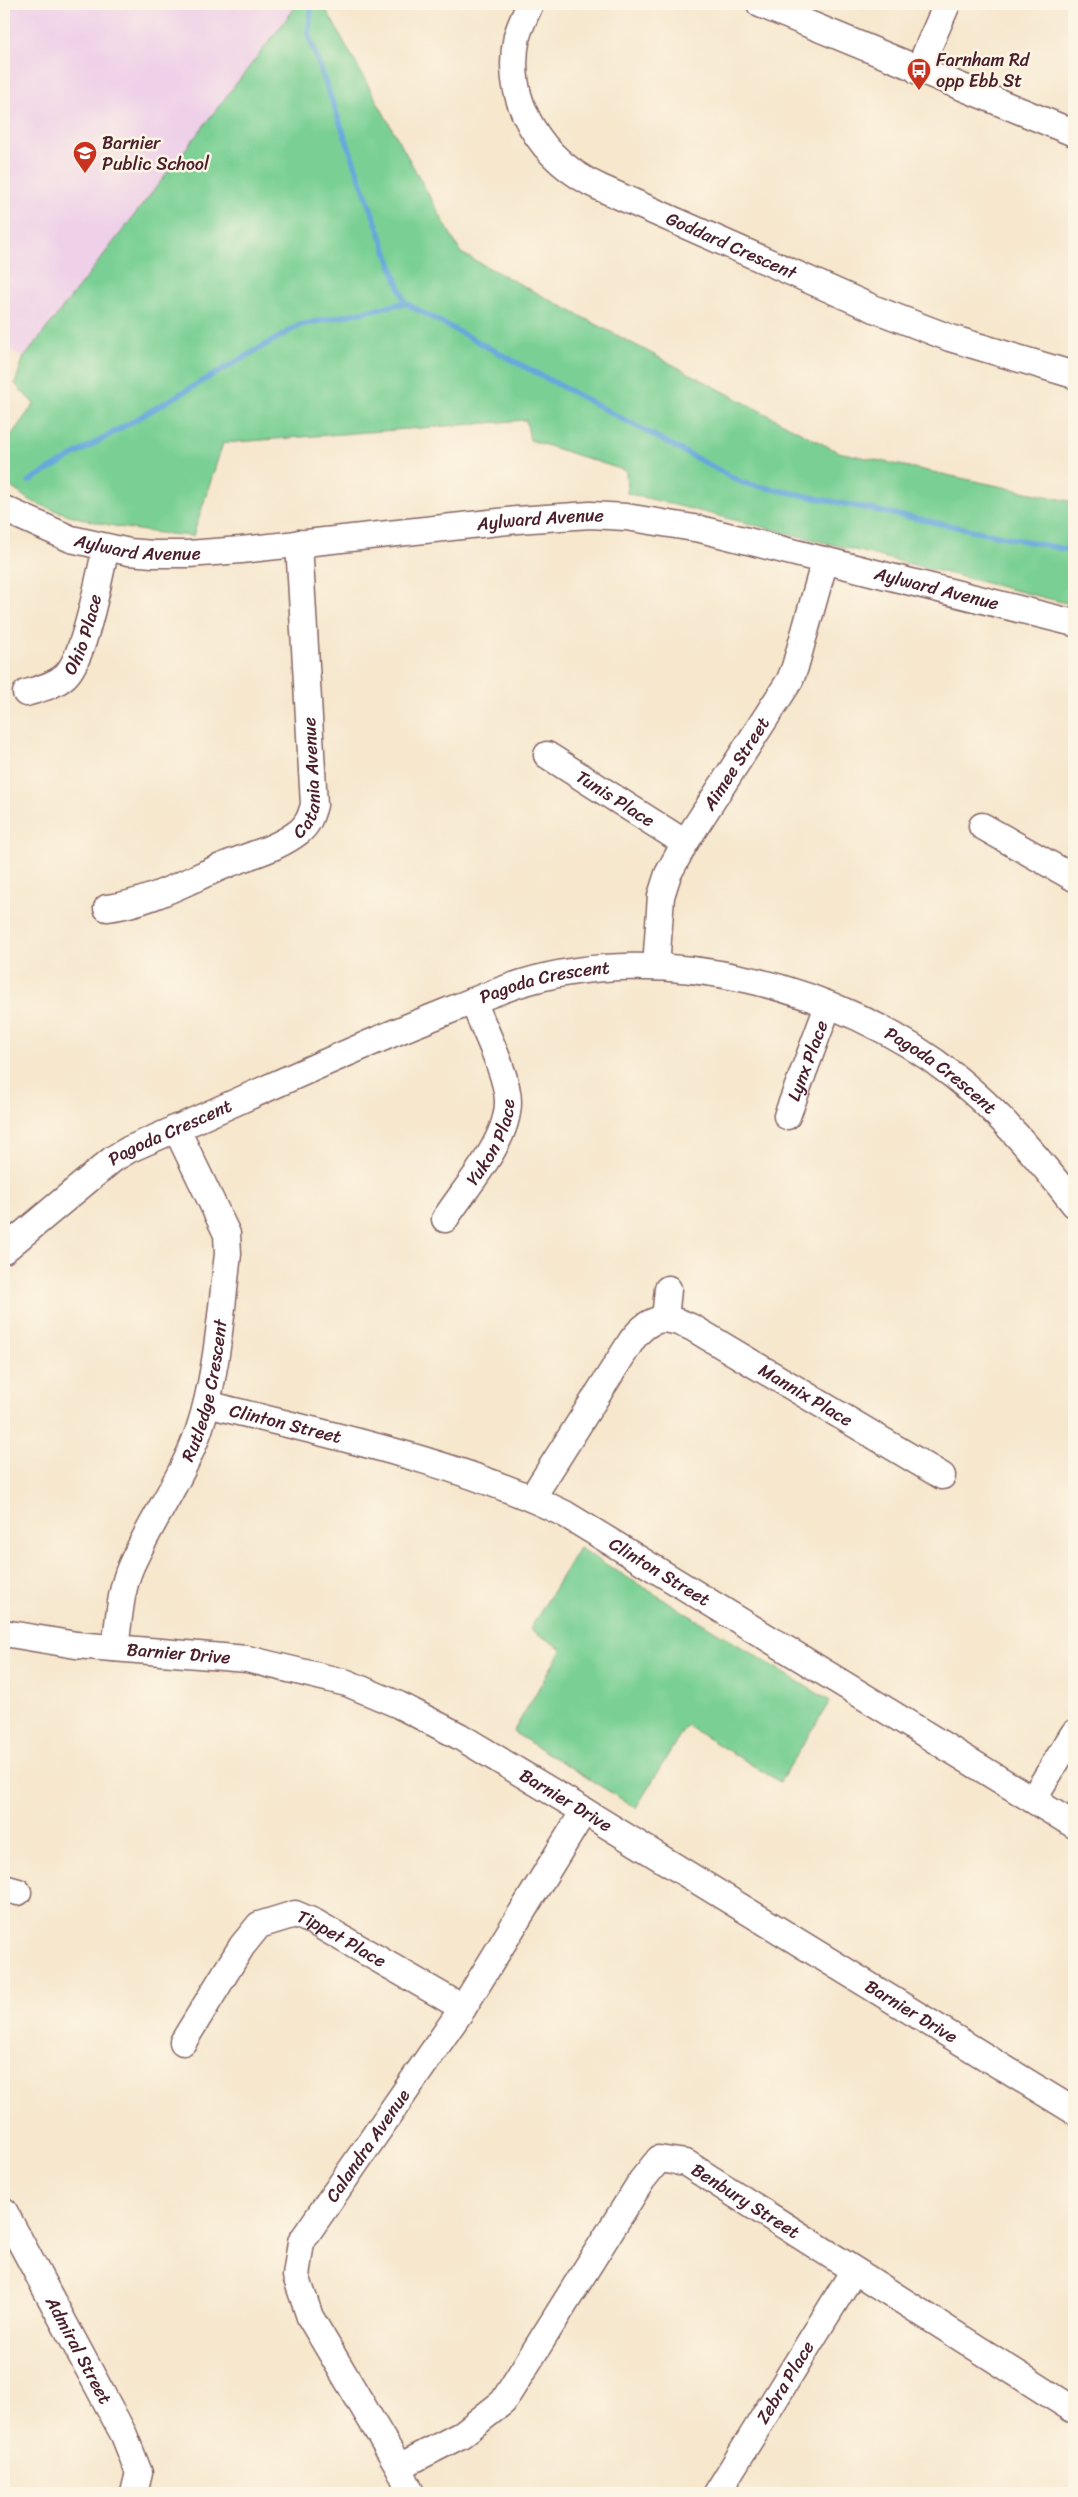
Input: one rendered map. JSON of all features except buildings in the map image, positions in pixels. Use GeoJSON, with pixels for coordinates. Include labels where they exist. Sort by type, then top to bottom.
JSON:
{"type":"FeatureCollection","features":[{"type":"Feature","properties":{"kind":"street","name":"Goddard Crescent"},"geometry":{"type":"LineString","coordinates":[[530,4],[518,34],[515,48],[514,68],[519,98],[534,133],[548,152],[568,170],[601,188],[877,310],[950,338],[1074,374]]}},
{"type":"Feature","properties":{"kind":"street"},"geometry":{"type":"LineString","coordinates":[[760,4],[1074,133]]}},
{"type":"Feature","properties":{"kind":"street"},"geometry":{"type":"LineString","coordinates":[[918,70],[947,4]]}},
{"type":"Feature","properties":{"kind":"street","name":"Aylward Avenue"},"geometry":{"type":"LineString","coordinates":[[4,510],[44,529],[106,548],[129,552],[188,554],[517,520],[590,515],[676,524],[1074,623]]}},
{"type":"Feature","properties":{"kind":"street","name":"Catania Avenue"},"geometry":{"type":"LineString","coordinates":[[107,908],[130,905],[228,864],[266,851],[289,839],[310,820],[314,805],[299,544]]}},
{"type":"Feature","properties":{"kind":"street","name":"Ohio Place"},"geometry":{"type":"LineString","coordinates":[[26,693],[53,685],[66,676],[75,661],[106,548]]}},
{"type":"Feature","properties":{"kind":"street","name":"Aimee Street"},"geometry":{"type":"LineString","coordinates":[[656,967],[661,896],[668,874],[685,842],[790,680],[795,668],[824,560]]}},
{"type":"Feature","properties":{"kind":"street","name":"Tunis Place"},"geometry":{"type":"LineString","coordinates":[[547,755],[685,842]]}},
{"type":"Feature","properties":{"kind":"street"},"geometry":{"type":"LineString","coordinates":[[982,826],[1074,878]]}},
{"type":"Feature","properties":{"kind":"street","name":"Pagoda Crescent"},"geometry":{"type":"LineString","coordinates":[[4,1250],[113,1159],[130,1149],[357,1048],[473,1001],[524,983],[582,971],[656,967],[700,971],[757,982],[794,992],[877,1028],[902,1041],[954,1076],[1008,1126],[1050,1173],[1074,1204]]}},
{"type":"Feature","properties":{"kind":"street","name":"Yukon Place"},"geometry":{"type":"LineString","coordinates":[[445,1219],[497,1142],[506,1119],[508,1101],[504,1080],[473,1001]]}},
{"type":"Feature","properties":{"kind":"street","name":"Lynx Place"},"geometry":{"type":"LineString","coordinates":[[787,1116],[828,1006]]}},
{"type":"Feature","properties":{"kind":"street","name":"Rutledge Crescent"},"geometry":{"type":"LineString","coordinates":[[115,1648],[128,1572],[178,1481],[207,1404],[225,1283],[228,1254],[227,1234],[176,1128]]}},
{"type":"Feature","properties":{"kind":"street"},"geometry":{"type":"LineString","coordinates":[[532,1498],[632,1340],[647,1324],[665,1319],[668,1289]]}},
{"type":"Feature","properties":{"kind":"street","name":"Mannix Place"},"geometry":{"type":"LineString","coordinates":[[665,1319],[693,1328],[942,1476]]}},
{"type":"Feature","properties":{"kind":"street","name":"Clinton Street"},"geometry":{"type":"LineString","coordinates":[[207,1404],[416,1458],[465,1473],[532,1498],[565,1514],[1074,1825]]}},
{"type":"Feature","properties":{"kind":"street","name":"Barnier Drive"},"geometry":{"type":"LineString","coordinates":[[4,1633],[76,1645],[247,1659],[347,1683],[429,1720],[584,1811],[1074,2111]]}},
{"type":"Feature","properties":{"kind":"street"},"geometry":{"type":"LineString","coordinates":[[1032,1799],[1074,1733]]}},
{"type":"Feature","properties":{"kind":"street","name":"Calandra Avenue"},"geometry":{"type":"LineString","coordinates":[[412,2493],[399,2467],[310,2317],[296,2276],[301,2242],[464,2008],[584,1811]]}},
{"type":"Feature","properties":{"kind":"street","name":"Tippet Place"},"geometry":{"type":"LineString","coordinates":[[183,2042],[242,1946],[259,1925],[295,1914],[314,1922],[464,2008]]}},
{"type":"Feature","properties":{"kind":"street","name":"Benbury Street"},"geometry":{"type":"LineString","coordinates":[[399,2467],[461,2435],[503,2402],[642,2180],[659,2159],[686,2163],[853,2272],[1074,2410]]}},
{"type":"Feature","properties":{"kind":"street","name":"Admiral Street"},"geometry":{"type":"LineString","coordinates":[[4,2210],[124,2436],[139,2473],[134,2493]]}},
{"type":"Feature","properties":{"kind":"street","name":"Zebra Place"},"geometry":{"type":"LineString","coordinates":[[717,2493],[853,2272]]}},
{"type":"Feature","properties":{"kind":"shaded area","name":"Barnier Public School"},"geometry":{"type":"Polygon","coordinates":[[[4,4],[298,4],[23,359],[4,344],[4,4]]]}},
{"type":"Feature","properties":{"kind":"green space"},"geometry":{"type":"Polygon","coordinates":[[[298,4],[323,4],[461,253],[838,452],[1074,502],[1074,605],[627,493],[626,471],[530,440],[526,420],[223,443],[193,536],[153,532],[94,522],[36,503],[4,482],[4,445],[34,404],[15,384],[23,359],[298,4]]]}},
{"type":"Feature","properties":{"kind":"green space"},"geometry":{"type":"Polygon","coordinates":[[[579,1548],[830,1701],[780,1782],[686,1725],[636,1808],[513,1732],[562,1649],[530,1629],[579,1548]]]}},
{"type":"Feature","properties":{"kind":"waterway"},"geometry":{"type":"LineString","coordinates":[[312,4],[308,34],[405,303]]}},
{"type":"Feature","properties":{"kind":"waterway"},"geometry":{"type":"LineString","coordinates":[[29,481],[300,325],[405,303],[743,483],[1074,551]]}},
{"type":"Feature","properties":{"kind":"place","name":"Farnham Rd opp Ebb St"},"geometry":{"type":"Point","coordinates":[919,91]}},
{"type":"Feature","properties":{"kind":"place","name":"Barnier Public School"},"geometry":{"type":"Point","coordinates":[85,174]}}]}
